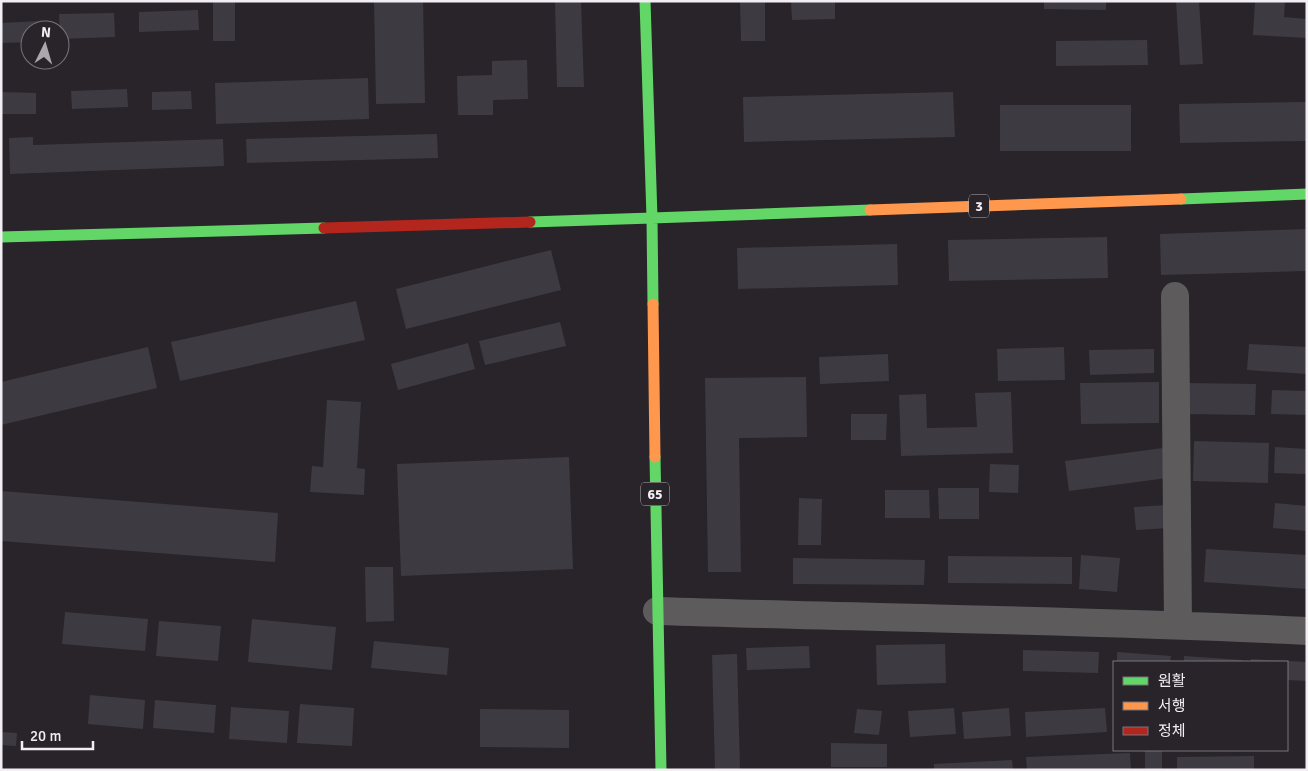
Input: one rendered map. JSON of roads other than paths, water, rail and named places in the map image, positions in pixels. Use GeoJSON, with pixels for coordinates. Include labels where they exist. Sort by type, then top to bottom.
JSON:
{"type":"FeatureCollection","features":[{"type":"Feature","properties":{"kind":"main road"},"geometry":{"type":"LineString","coordinates":[[645,1],[652,218]]}},
{"type":"Feature","properties":{"kind":"main road","name":"3"},"geometry":{"type":"LineString","coordinates":[[1,237],[652,218],[1307,194]]}},
{"type":"Feature","properties":{"kind":"main road","name":"65"},"geometry":{"type":"LineString","coordinates":[[652,218],[661,770]]}},
{"type":"Feature","properties":{"kind":"street"},"geometry":{"type":"LineString","coordinates":[[1175,296],[1178,624]]}},
{"type":"Feature","properties":{"kind":"street"},"geometry":{"type":"LineString","coordinates":[[657,611],[916,619],[1178,624],[1307,631]]}}]}
